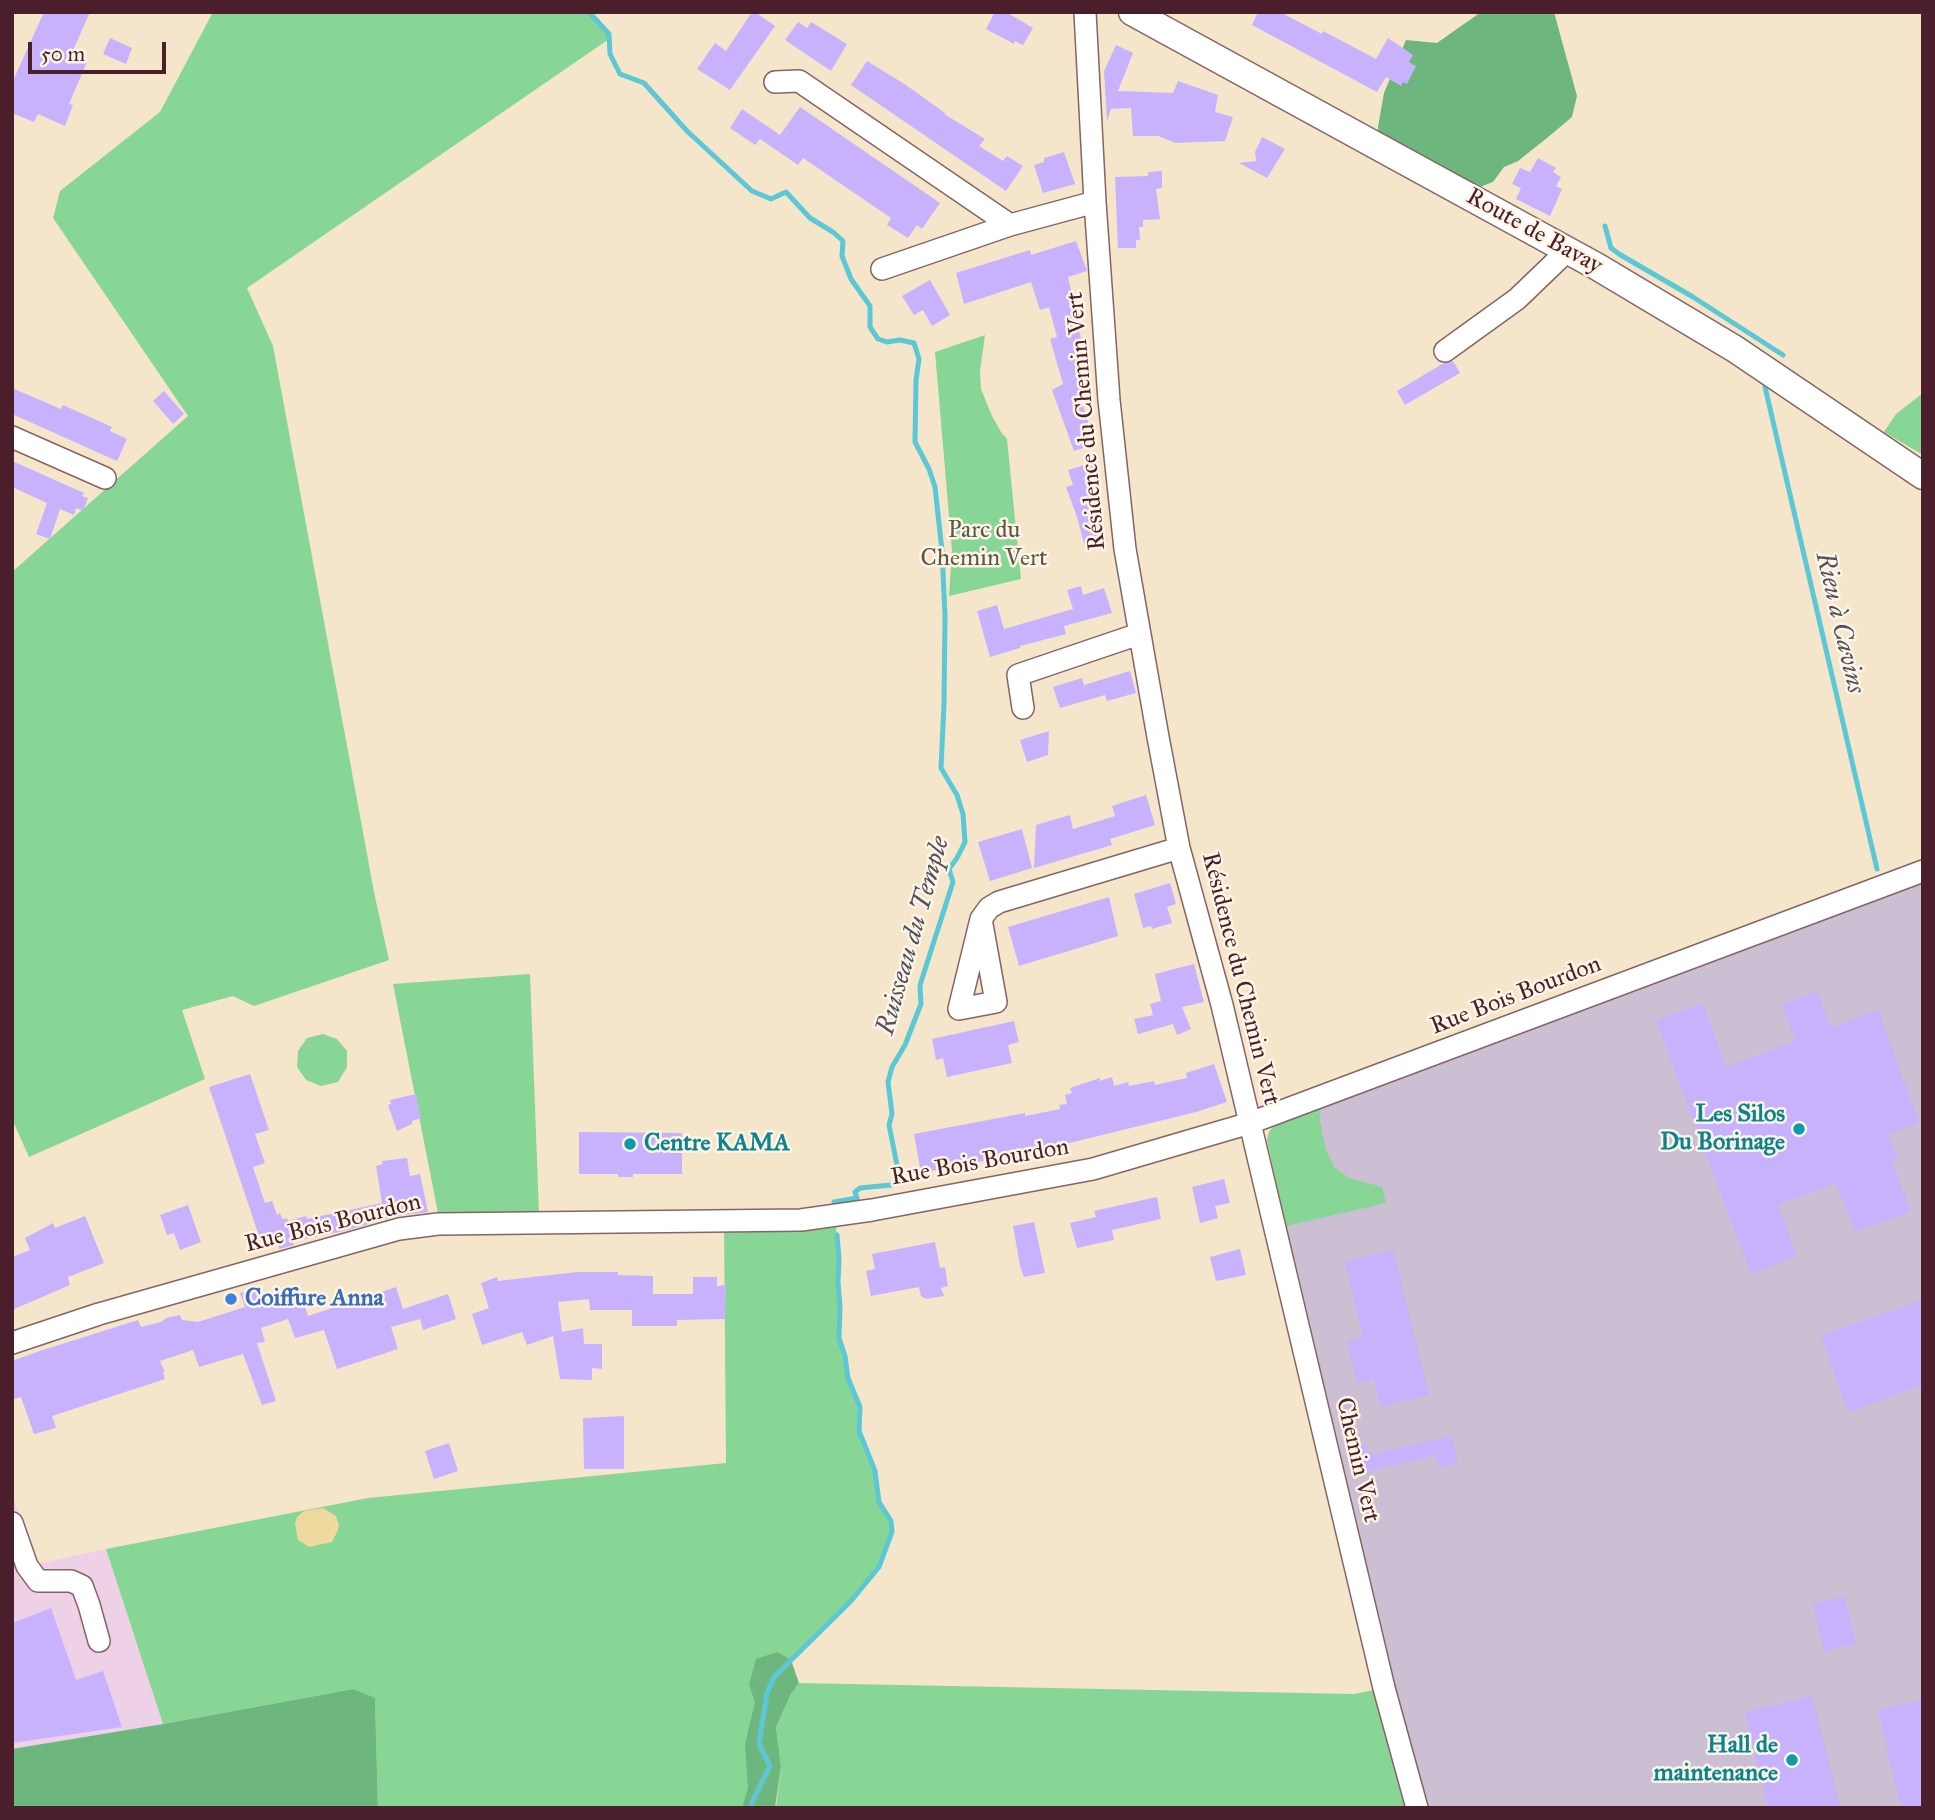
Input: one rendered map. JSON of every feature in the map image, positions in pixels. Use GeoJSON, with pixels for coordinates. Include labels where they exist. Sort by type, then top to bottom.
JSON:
{"type":"FeatureCollection","features":[{"type":"Feature","properties":{"kind":"main road","name":"Route de Bavay"},"geometry":{"type":"LineString","coordinates":[[1132,12],[1568,250],[1735,349],[1923,475]]}},
{"type":"Feature","properties":{"kind":"street","name":"Résidence du Chemin Vert"},"geometry":{"type":"LineString","coordinates":[[1085,12],[1110,413],[1125,549],[1179,848],[1223,1005],[1250,1124]]}},
{"type":"Feature","properties":{"kind":"street"},"geometry":{"type":"LineString","coordinates":[[775,82],[799,81],[1010,225]]}},
{"type":"Feature","properties":{"kind":"street"},"geometry":{"type":"LineString","coordinates":[[882,269],[1010,225],[1095,202]]}},
{"type":"Feature","properties":{"kind":"street"},"geometry":{"type":"LineString","coordinates":[[1445,351],[1517,299],[1568,250]]}},
{"type":"Feature","properties":{"kind":"street"},"geometry":{"type":"LineString","coordinates":[[12,437],[105,478]]}},
{"type":"Feature","properties":{"kind":"street"},"geometry":{"type":"LineString","coordinates":[[1023,708],[1018,675],[1139,634]]}},
{"type":"Feature","properties":{"kind":"street","name":"Résidence du Chemin Vert"},"geometry":{"type":"LineString","coordinates":[[981,919],[989,908],[999,902],[1179,848]]}},
{"type":"Feature","properties":{"kind":"street","name":"Rue Bois Bourdon"},"geometry":{"type":"LineString","coordinates":[[12,1343],[99,1314],[399,1230],[438,1224],[801,1220],[872,1210],[1093,1169],[1250,1124],[1923,871]]}},
{"type":"Feature","properties":{"kind":"street","name":"Chemin Vert"},"geometry":{"type":"LineString","coordinates":[[1250,1124],[1384,1688],[1418,1808]]}},
{"type":"Feature","properties":{"kind":"street"},"geometry":{"type":"LineString","coordinates":[[12,1523],[27,1566],[38,1581],[71,1581],[82,1586],[99,1641]]}},
{"type":"Feature","properties":{"kind":"shaded area"},"geometry":{"type":"Polygon","coordinates":[[[1923,883],[1923,1808],[1417,1808],[1287,1280],[1286,1226],[1267,1140],[1269,1132],[1273,1127],[1320,1108],[1923,883]]]}},
{"type":"Feature","properties":{"kind":"shaded area"},"geometry":{"type":"Polygon","coordinates":[[[12,1493],[36,1564],[106,1549],[163,1724],[12,1749],[12,1493]]]}},
{"type":"Feature","properties":{"kind":"green space"},"geometry":{"type":"Polygon","coordinates":[[[213,12],[591,12],[612,37],[247,288],[273,346],[389,960],[254,1006],[233,996],[182,1010],[205,1079],[29,1157],[12,1119],[12,572],[188,416],[53,218],[60,191],[160,112],[213,12]]]}},
{"type":"Feature","properties":{"kind":"green space"},"geometry":{"type":"Polygon","coordinates":[[[1481,12],[1554,12],[1577,96],[1572,117],[1518,161],[1504,167],[1493,182],[1464,193],[1379,147],[1378,127],[1384,93],[1406,40],[1437,43],[1481,12]]]}},
{"type":"Feature","properties":{"kind":"green space","name":"Parc du Chemin Vert"},"geometry":{"type":"Polygon","coordinates":[[[985,335],[980,371],[981,389],[992,416],[1007,439],[1021,579],[949,596],[952,551],[935,352],[985,335]]]}},
{"type":"Feature","properties":{"kind":"green space"},"geometry":{"type":"Polygon","coordinates":[[[1923,393],[1923,455],[1884,432],[1896,414],[1923,393]]]}},
{"type":"Feature","properties":{"kind":"green space"},"geometry":{"type":"Polygon","coordinates":[[[530,974],[539,1213],[438,1213],[393,984],[530,974]]]}},
{"type":"Feature","properties":{"kind":"green space"},"geometry":{"type":"Polygon","coordinates":[[[323,1034],[337,1039],[347,1051],[347,1067],[338,1082],[321,1086],[306,1080],[297,1067],[298,1051],[307,1038],[323,1034]]]}},
{"type":"Feature","properties":{"kind":"green space"},"geometry":{"type":"Polygon","coordinates":[[[1320,1108],[1326,1150],[1334,1167],[1349,1178],[1382,1187],[1386,1203],[1286,1226],[1267,1140],[1269,1132],[1273,1127],[1320,1108]]]}},
{"type":"Feature","properties":{"kind":"green space"},"geometry":{"type":"Polygon","coordinates":[[[835,1215],[839,1259],[839,1338],[848,1378],[860,1407],[859,1431],[875,1471],[879,1502],[891,1521],[892,1532],[879,1567],[851,1601],[774,1677],[751,1808],[378,1808],[375,1699],[353,1689],[163,1724],[106,1549],[368,1498],[726,1463],[724,1221],[835,1215]]]}},
{"type":"Feature","properties":{"kind":"green space"},"geometry":{"type":"Polygon","coordinates":[[[777,1652],[791,1660],[799,1683],[776,1727],[781,1766],[775,1808],[742,1808],[748,1788],[745,1744],[755,1702],[749,1685],[756,1659],[777,1652]]]}},
{"type":"Feature","properties":{"kind":"green space"},"geometry":{"type":"Polygon","coordinates":[[[799,1683],[1354,1694],[1384,1688],[1417,1808],[776,1808],[781,1766],[776,1727],[799,1683]]]}},
{"type":"Feature","properties":{"kind":"green space"},"geometry":{"type":"Polygon","coordinates":[[[353,1689],[375,1698],[378,1808],[12,1808],[12,1749],[353,1689]]]}},
{"type":"Feature","properties":{"kind":"sand"},"geometry":{"type":"Polygon","coordinates":[[[323,1508],[336,1516],[339,1525],[337,1532],[332,1542],[309,1547],[298,1540],[295,1524],[297,1517],[304,1511],[323,1508]]]}},
{"type":"Feature","properties":{"kind":"building"},"geometry":{"type":"Polygon","coordinates":[[[44,12],[90,12],[71,55],[87,62],[69,104],[73,105],[65,126],[38,114],[34,122],[12,113],[12,83],[44,12]]]}},
{"type":"Feature","properties":{"kind":"building"},"geometry":{"type":"Polygon","coordinates":[[[752,12],[775,26],[730,90],[697,69],[715,43],[726,51],[752,12]]]}},
{"type":"Feature","properties":{"kind":"building"},"geometry":{"type":"Polygon","coordinates":[[[995,12],[1006,12],[1033,28],[1023,45],[1015,41],[1014,44],[986,29],[995,12]]]}},
{"type":"Feature","properties":{"kind":"building"},"geometry":{"type":"Polygon","coordinates":[[[1258,12],[1280,12],[1376,59],[1388,38],[1413,55],[1409,62],[1416,66],[1407,84],[1403,82],[1401,86],[1386,77],[1377,92],[1252,25],[1258,12]]]}},
{"type":"Feature","properties":{"kind":"building"},"geometry":{"type":"Polygon","coordinates":[[[798,22],[807,28],[811,22],[847,44],[831,71],[785,40],[798,22]]]}},
{"type":"Feature","properties":{"kind":"building"},"geometry":{"type":"Polygon","coordinates":[[[110,38],[132,48],[126,64],[103,54],[110,38]]]}},
{"type":"Feature","properties":{"kind":"building"},"geometry":{"type":"Polygon","coordinates":[[[1116,45],[1133,53],[1118,91],[1173,93],[1178,81],[1218,95],[1215,112],[1233,117],[1225,141],[1176,143],[1158,136],[1133,136],[1131,108],[1111,109],[1107,121],[1104,71],[1116,45]]]}},
{"type":"Feature","properties":{"kind":"building"},"geometry":{"type":"Polygon","coordinates":[[[867,61],[985,139],[979,146],[1003,161],[1007,156],[1023,166],[1006,191],[851,85],[867,61]]]}},
{"type":"Feature","properties":{"kind":"building"},"geometry":{"type":"Polygon","coordinates":[[[800,107],[940,203],[922,229],[917,225],[908,238],[887,225],[891,218],[803,158],[798,165],[760,139],[755,145],[730,128],[742,109],[780,135],[800,107]]]}},
{"type":"Feature","properties":{"kind":"building"},"geometry":{"type":"Polygon","coordinates":[[[1262,137],[1285,149],[1267,178],[1239,163],[1256,161],[1255,152],[1262,137]]]}},
{"type":"Feature","properties":{"kind":"building"},"geometry":{"type":"Polygon","coordinates":[[[1064,152],[1075,184],[1043,193],[1034,165],[1044,162],[1044,158],[1064,152]]]}},
{"type":"Feature","properties":{"kind":"building"},"geometry":{"type":"Polygon","coordinates":[[[1538,158],[1556,168],[1553,172],[1561,177],[1556,186],[1562,189],[1550,216],[1516,199],[1521,188],[1512,184],[1520,168],[1530,172],[1538,158]]]}},
{"type":"Feature","properties":{"kind":"building"},"geometry":{"type":"Polygon","coordinates":[[[1162,171],[1162,188],[1156,189],[1160,219],[1143,220],[1143,227],[1139,227],[1140,240],[1136,240],[1136,248],[1118,248],[1115,177],[1148,176],[1148,172],[1162,171]]]}},
{"type":"Feature","properties":{"kind":"building"},"geometry":{"type":"Polygon","coordinates":[[[1076,241],[1087,271],[1068,277],[1073,299],[1070,300],[1084,348],[1077,350],[1091,396],[1081,399],[1095,444],[1074,451],[1052,390],[1063,384],[1050,339],[1057,337],[1049,307],[1040,310],[1031,282],[964,304],[956,273],[1030,250],[1031,255],[1076,241]]]}},
{"type":"Feature","properties":{"kind":"building"},"geometry":{"type":"Polygon","coordinates":[[[930,280],[950,315],[932,326],[923,310],[914,315],[902,296],[930,280]]]}},
{"type":"Feature","properties":{"kind":"building"},"geometry":{"type":"Polygon","coordinates":[[[1453,361],[1460,373],[1405,405],[1397,391],[1442,364],[1453,361]]]}},
{"type":"Feature","properties":{"kind":"building"},"geometry":{"type":"Polygon","coordinates":[[[12,388],[61,409],[63,405],[112,427],[110,431],[127,439],[117,461],[12,414],[12,388]]]}},
{"type":"Feature","properties":{"kind":"building"},"geometry":{"type":"Polygon","coordinates":[[[164,391],[184,414],[173,424],[153,401],[164,391]]]}},
{"type":"Feature","properties":{"kind":"building"},"geometry":{"type":"Polygon","coordinates":[[[12,461],[84,493],[82,496],[88,498],[83,511],[76,508],[74,515],[60,509],[50,539],[36,534],[47,503],[12,487],[12,461]]]}},
{"type":"Feature","properties":{"kind":"building"},"geometry":{"type":"Polygon","coordinates":[[[1091,463],[1100,492],[1093,494],[1107,540],[1085,547],[1066,487],[1073,485],[1068,470],[1091,463]]]}},
{"type":"Feature","properties":{"kind":"building"},"geometry":{"type":"Polygon","coordinates":[[[1081,586],[1083,595],[1104,588],[1112,613],[1064,626],[1066,634],[990,657],[977,611],[997,605],[1004,629],[1073,609],[1067,590],[1081,586]]]}},
{"type":"Feature","properties":{"kind":"building"},"geometry":{"type":"Polygon","coordinates":[[[1130,671],[1136,693],[1107,701],[1105,695],[1060,708],[1053,687],[1082,678],[1084,685],[1130,671]]]}},
{"type":"Feature","properties":{"kind":"building"},"geometry":{"type":"Polygon","coordinates":[[[1049,731],[1048,755],[1027,762],[1020,740],[1049,731]]]}},
{"type":"Feature","properties":{"kind":"building"},"geometry":{"type":"Polygon","coordinates":[[[1146,795],[1155,825],[1110,839],[1112,845],[1034,868],[1036,825],[1070,815],[1073,829],[1115,816],[1112,806],[1146,795]]]}},
{"type":"Feature","properties":{"kind":"building"},"geometry":{"type":"Polygon","coordinates":[[[1022,829],[1032,868],[990,881],[978,842],[1022,829]]]}},
{"type":"Feature","properties":{"kind":"building"},"geometry":{"type":"Polygon","coordinates":[[[1170,883],[1176,904],[1167,907],[1172,923],[1152,929],[1151,926],[1143,928],[1134,894],[1170,883]]]}},
{"type":"Feature","properties":{"kind":"building"},"geometry":{"type":"Polygon","coordinates":[[[1109,897],[1118,936],[1019,966],[1008,927],[1109,897]]]}},
{"type":"Feature","properties":{"kind":"building"},"geometry":{"type":"Polygon","coordinates":[[[1194,964],[1204,1002],[1182,1007],[1191,1029],[1177,1035],[1173,1024],[1138,1034],[1134,1019],[1153,1015],[1150,1004],[1161,1001],[1155,974],[1194,964]]]}},
{"type":"Feature","properties":{"kind":"building","name":"Les Silos Du Borinage"},"geometry":{"type":"Polygon","coordinates":[[[1817,991],[1831,1028],[1878,1009],[1919,1123],[1888,1134],[1898,1160],[1892,1162],[1911,1211],[1856,1231],[1835,1183],[1778,1205],[1797,1256],[1751,1274],[1656,1020],[1702,1003],[1726,1067],[1795,1041],[1782,1004],[1817,991]]]}},
{"type":"Feature","properties":{"kind":"building"},"geometry":{"type":"Polygon","coordinates":[[[1014,1021],[1019,1042],[1008,1045],[1012,1063],[947,1077],[943,1058],[936,1060],[932,1039],[1014,1021]]]}},
{"type":"Feature","properties":{"kind":"building"},"geometry":{"type":"Polygon","coordinates":[[[1214,1064],[1227,1102],[1041,1150],[921,1173],[914,1134],[1060,1109],[1059,1105],[1067,1104],[1065,1095],[1072,1093],[1070,1088],[1100,1078],[1100,1081],[1112,1077],[1114,1086],[1128,1082],[1129,1086],[1154,1081],[1155,1085],[1187,1078],[1186,1073],[1214,1064]]]}},
{"type":"Feature","properties":{"kind":"building"},"geometry":{"type":"Polygon","coordinates":[[[250,1074],[269,1130],[255,1134],[265,1163],[253,1167],[265,1203],[272,1201],[277,1215],[280,1213],[282,1219],[287,1218],[288,1221],[306,1216],[307,1219],[382,1203],[376,1166],[383,1164],[382,1161],[407,1158],[410,1176],[420,1174],[428,1212],[396,1216],[344,1231],[293,1241],[294,1245],[279,1249],[278,1245],[263,1248],[209,1087],[250,1074]]]}},
{"type":"Feature","properties":{"kind":"building"},"geometry":{"type":"Polygon","coordinates":[[[416,1094],[421,1118],[397,1131],[388,1105],[391,1104],[390,1100],[416,1094]]]}},
{"type":"Feature","properties":{"kind":"building","name":"Centre KAMA"},"geometry":{"type":"Polygon","coordinates":[[[579,1132],[682,1133],[682,1174],[633,1174],[633,1177],[618,1177],[618,1174],[579,1174],[579,1132]]]}},
{"type":"Feature","properties":{"kind":"building"},"geometry":{"type":"Polygon","coordinates":[[[1224,1179],[1230,1203],[1215,1206],[1218,1218],[1200,1223],[1192,1187],[1224,1179]]]}},
{"type":"Feature","properties":{"kind":"building"},"geometry":{"type":"Polygon","coordinates":[[[1157,1197],[1161,1219],[1112,1230],[1114,1240],[1077,1248],[1070,1223],[1096,1217],[1094,1211],[1157,1197]]]}},
{"type":"Feature","properties":{"kind":"building"},"geometry":{"type":"Polygon","coordinates":[[[188,1205],[201,1242],[180,1250],[174,1233],[167,1235],[160,1215],[188,1205]]]}},
{"type":"Feature","properties":{"kind":"building"},"geometry":{"type":"Polygon","coordinates":[[[85,1216],[104,1263],[68,1277],[70,1285],[12,1310],[12,1257],[30,1250],[25,1238],[53,1223],[55,1228],[85,1216]]]}},
{"type":"Feature","properties":{"kind":"building"},"geometry":{"type":"Polygon","coordinates":[[[1034,1222],[1045,1273],[1024,1277],[1013,1226],[1034,1222]]]}},
{"type":"Feature","properties":{"kind":"building"},"geometry":{"type":"Polygon","coordinates":[[[935,1242],[940,1268],[945,1267],[948,1286],[941,1288],[944,1296],[926,1299],[921,1296],[919,1287],[871,1296],[866,1271],[875,1269],[872,1254],[935,1242]]]}},
{"type":"Feature","properties":{"kind":"building"},"geometry":{"type":"Polygon","coordinates":[[[1240,1249],[1246,1275],[1216,1281],[1210,1257],[1240,1249]]]}},
{"type":"Feature","properties":{"kind":"building"},"geometry":{"type":"Polygon","coordinates":[[[1393,1250],[1429,1395],[1380,1407],[1374,1379],[1357,1383],[1347,1341],[1363,1337],[1345,1261],[1393,1250]]]}},
{"type":"Feature","properties":{"kind":"building"},"geometry":{"type":"Polygon","coordinates":[[[577,1272],[618,1272],[618,1275],[653,1276],[653,1294],[693,1294],[693,1277],[717,1277],[717,1286],[726,1285],[725,1319],[677,1320],[677,1326],[632,1326],[632,1310],[590,1310],[589,1299],[558,1302],[562,1332],[583,1328],[584,1344],[602,1344],[602,1369],[592,1368],[592,1380],[560,1379],[553,1336],[527,1345],[522,1332],[482,1345],[472,1314],[489,1308],[481,1283],[497,1277],[498,1281],[577,1272]]]}},
{"type":"Feature","properties":{"kind":"building"},"geometry":{"type":"Polygon","coordinates":[[[396,1287],[403,1309],[448,1294],[456,1319],[423,1330],[420,1319],[391,1327],[398,1349],[337,1369],[324,1330],[295,1338],[288,1319],[261,1328],[265,1342],[257,1343],[276,1401],[262,1405],[243,1354],[199,1367],[193,1350],[160,1361],[165,1379],[52,1416],[56,1428],[34,1434],[21,1397],[14,1399],[12,1361],[138,1320],[141,1327],[180,1315],[182,1320],[198,1322],[245,1307],[240,1293],[255,1290],[261,1306],[301,1294],[308,1316],[396,1287]]]}},
{"type":"Feature","properties":{"kind":"building"},"geometry":{"type":"Polygon","coordinates":[[[1923,1300],[1923,1385],[1848,1412],[1821,1335],[1923,1300]]]}},
{"type":"Feature","properties":{"kind":"building"},"geometry":{"type":"Polygon","coordinates":[[[624,1416],[624,1469],[584,1469],[583,1418],[624,1416]]]}},
{"type":"Feature","properties":{"kind":"building"},"geometry":{"type":"Polygon","coordinates":[[[1451,1436],[1458,1463],[1439,1468],[1436,1455],[1356,1474],[1350,1449],[1367,1444],[1368,1455],[1451,1436]]]}},
{"type":"Feature","properties":{"kind":"building"},"geometry":{"type":"Polygon","coordinates":[[[449,1443],[458,1471],[434,1479],[425,1451],[449,1443]]]}},
{"type":"Feature","properties":{"kind":"building"},"geometry":{"type":"Polygon","coordinates":[[[1844,1596],[1856,1644],[1824,1652],[1813,1604],[1844,1596]]]}},
{"type":"Feature","properties":{"kind":"building"},"geometry":{"type":"Polygon","coordinates":[[[51,1608],[76,1680],[103,1671],[122,1727],[12,1743],[12,1623],[51,1608]]]}},
{"type":"Feature","properties":{"kind":"building","name":"Hall de maintenance"},"geometry":{"type":"Polygon","coordinates":[[[1812,1696],[1840,1808],[1768,1808],[1745,1712],[1812,1696]]]}},
{"type":"Feature","properties":{"kind":"building"},"geometry":{"type":"Polygon","coordinates":[[[1923,1700],[1923,1808],[1901,1808],[1878,1710],[1923,1700]]]}},
{"type":"Feature","properties":{"kind":"waterway","name":"Ruisseau du Temple"},"geometry":{"type":"LineString","coordinates":[[589,12],[609,34],[610,54],[620,74],[644,83],[687,131],[752,191],[771,199],[786,192],[810,218],[843,241],[842,256],[851,279],[870,306],[870,327],[878,339],[914,343],[919,359],[915,442],[935,487],[942,551],[945,616],[941,768],[957,795],[963,814],[965,842],[949,869],[953,882],[920,985],[921,1004],[905,1045],[892,1067],[888,1082],[892,1114],[889,1125],[900,1180],[891,1185],[860,1188],[855,1192],[857,1198],[834,1202]]}},
{"type":"Feature","properties":{"kind":"waterway"},"geometry":{"type":"LineString","coordinates":[[1605,226],[1611,248],[1619,254],[1693,297],[1783,355]]}},
{"type":"Feature","properties":{"kind":"waterway","name":"Rieu à Cavins"},"geometry":{"type":"LineString","coordinates":[[1765,387],[1877,869]]}},
{"type":"Feature","properties":{"kind":"waterway","name":"Ruisseau du Temple"},"geometry":{"type":"LineString","coordinates":[[751,1808],[770,1766],[759,1744],[767,1693],[774,1677],[851,1601],[879,1567],[892,1532],[891,1521],[879,1502],[875,1471],[859,1431],[860,1407],[848,1378],[839,1338],[837,1235]]}},
{"type":"Feature","properties":{"kind":"place","name":"Les Silos Du Borinage"},"geometry":{"type":"Point","coordinates":[1799,1129]}},
{"type":"Feature","properties":{"kind":"place","name":"Centre KAMA"},"geometry":{"type":"Point","coordinates":[630,1144]}},
{"type":"Feature","properties":{"kind":"place","name":"Coiffure Anna"},"geometry":{"type":"Point","coordinates":[231,1299]}},
{"type":"Feature","properties":{"kind":"place","name":"Hall de maintenance"},"geometry":{"type":"Point","coordinates":[1792,1760]}}]}
